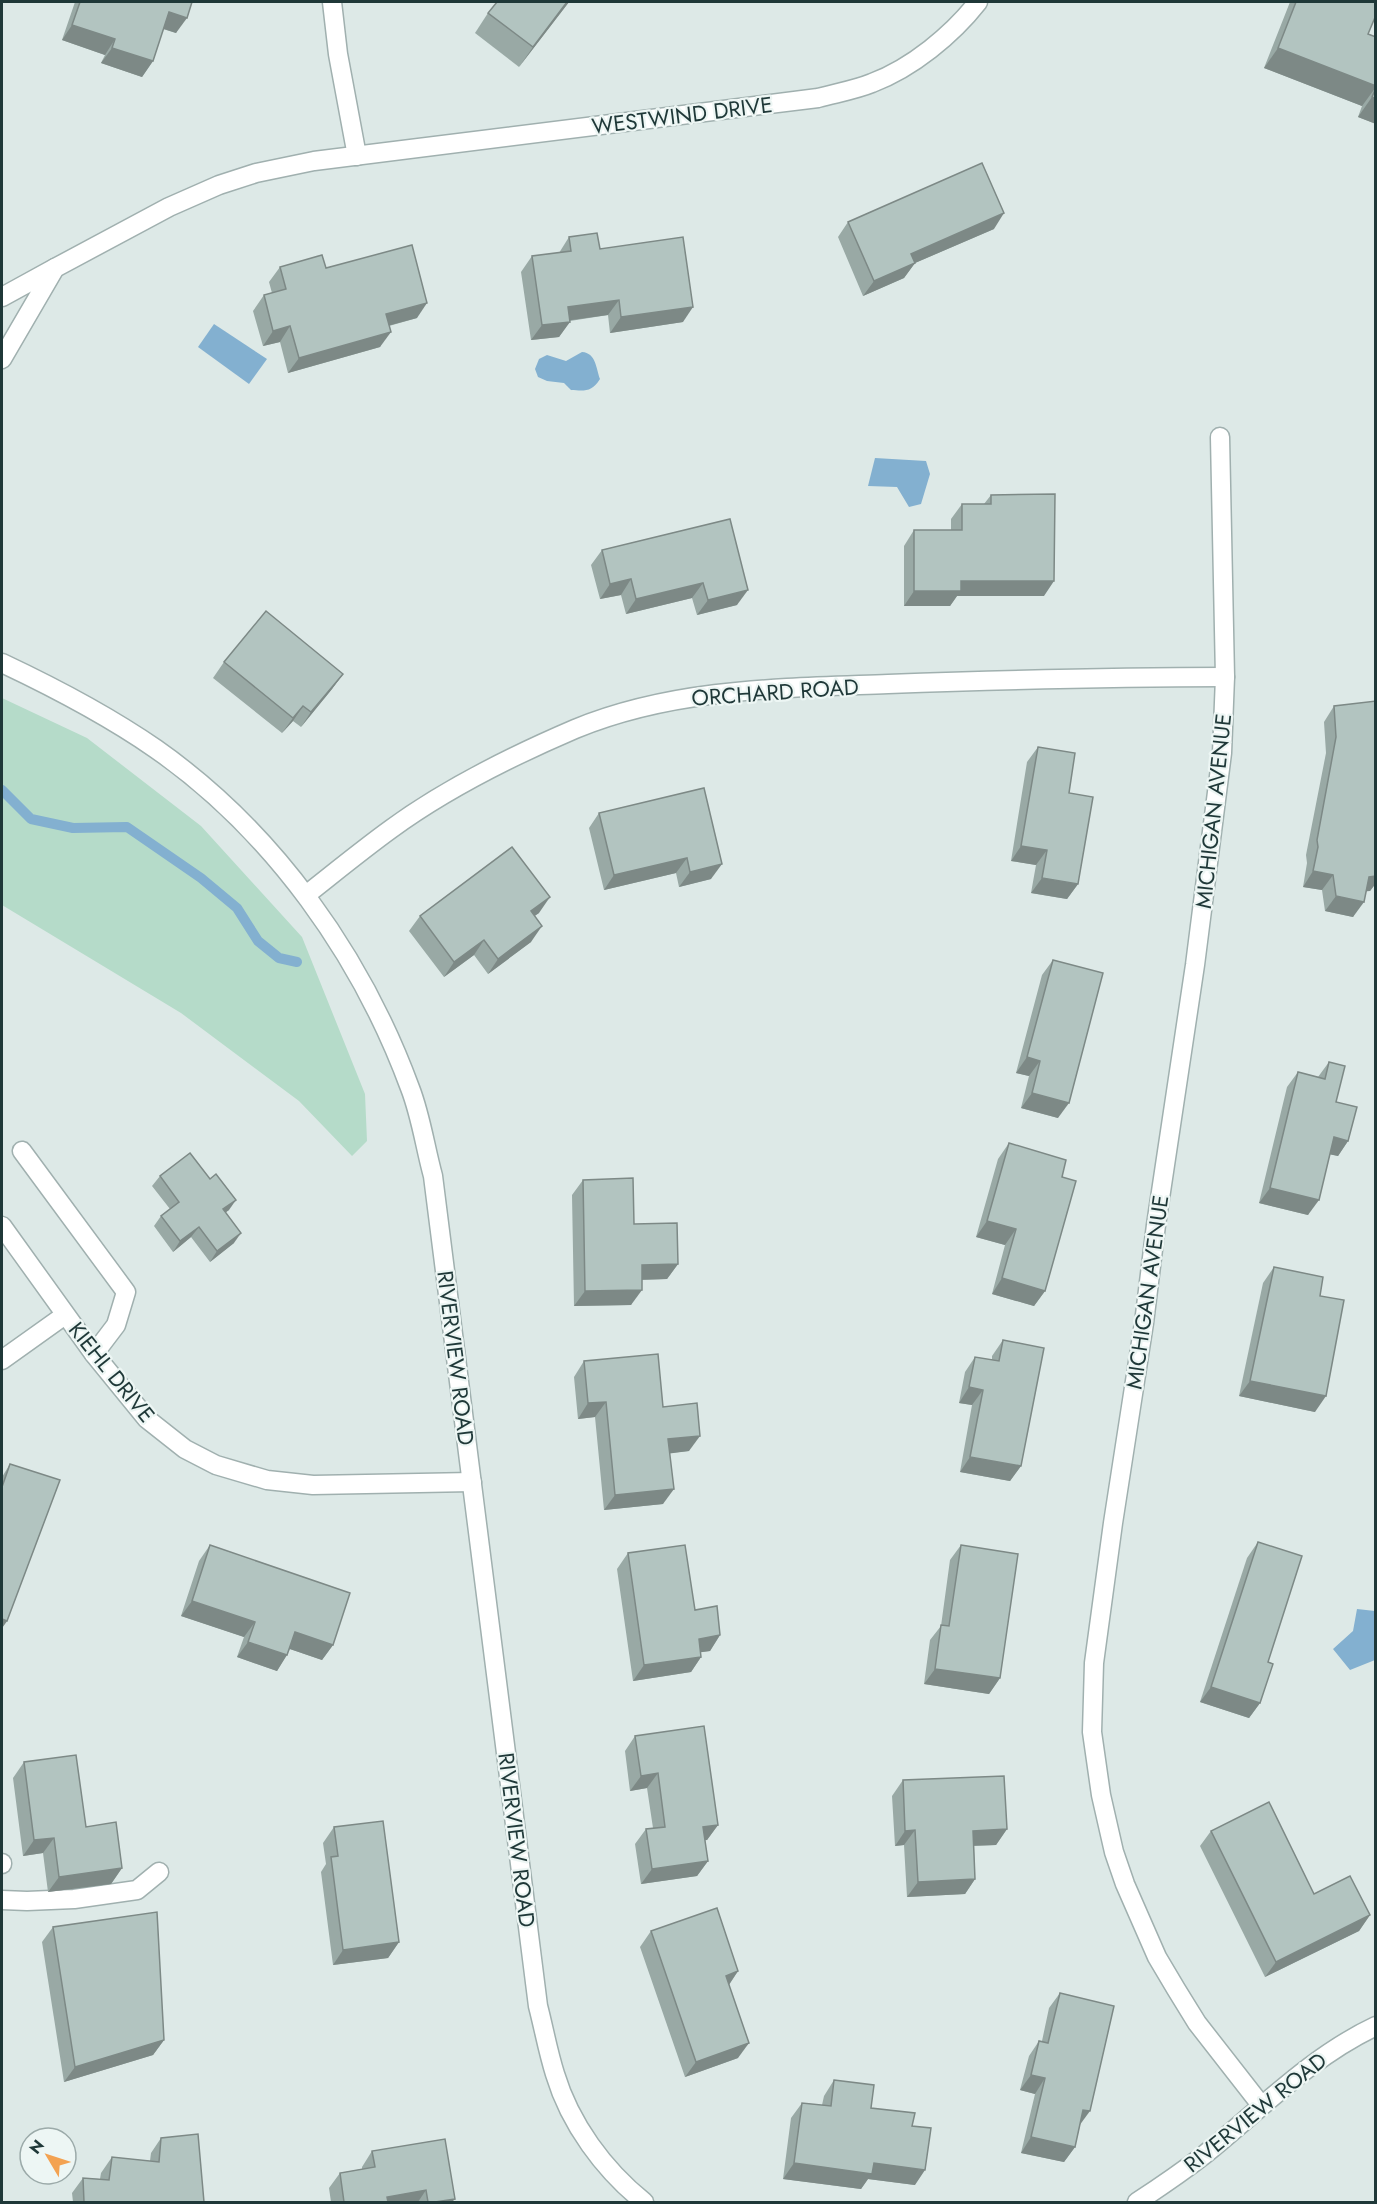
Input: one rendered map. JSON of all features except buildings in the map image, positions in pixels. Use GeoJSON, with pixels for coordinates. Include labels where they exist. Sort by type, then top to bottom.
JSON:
{"type":"FeatureCollection","features":[{"type":"Feature","properties":{"kind":"street"},"geometry":{"type":"LineString","coordinates":[[332,2],[338,54],[357,156]]}},
{"type":"Feature","properties":{"kind":"street","name":"WESTWIND DRIVE"},"geometry":{"type":"LineString","coordinates":[[2,297],[169,207],[219,185],[256,173],[314,161],[818,98],[873,83],[902,69],[935,45],[978,2]]}},
{"type":"Feature","properties":{"kind":"street"},"geometry":{"type":"LineString","coordinates":[[2,359],[55,268]]}},
{"type":"Feature","properties":{"kind":"street","name":"MICHIGAN AVENUE"},"geometry":{"type":"LineString","coordinates":[[1220,437],[1225,677],[1221,753],[1196,965],[1094,1663],[1092,1732],[1101,1795],[1114,1852],[1157,1957],[1197,2023],[1261,2105]]}},
{"type":"Feature","properties":{"kind":"street","name":"RIVERVIEW ROAD"},"geometry":{"type":"LineString","coordinates":[[2,663],[101,714],[157,749],[212,793],[265,846],[306,895],[346,953],[391,1040],[411,1091],[433,1176],[538,2006],[555,2075],[574,2117],[590,2145],[637,2200]]}},
{"type":"Feature","properties":{"kind":"street","name":"ORCHARD ROAD"},"geometry":{"type":"LineString","coordinates":[[306,895],[392,828],[465,782],[577,728],[683,698],[758,688],[1046,678],[1225,677]]}},
{"type":"Feature","properties":{"kind":"street"},"geometry":{"type":"LineString","coordinates":[[22,1151],[126,1292],[117,1325],[94,1354]]}},
{"type":"Feature","properties":{"kind":"street","name":"KIEHL DRIVE"},"geometry":{"type":"LineString","coordinates":[[2,1226],[94,1354],[147,1419],[185,1449],[216,1466],[267,1480],[313,1485],[472,1482]]}},
{"type":"Feature","properties":{"kind":"street"},"geometry":{"type":"LineString","coordinates":[[2,1360],[65,1315]]}},
{"type":"Feature","properties":{"kind":"street"},"geometry":{"type":"LineString","coordinates":[[2,1900],[74,1899],[137,1890],[159,1872]]}},
{"type":"Feature","properties":{"kind":"street","name":"RIVERVIEW ROAD"},"geometry":{"type":"LineString","coordinates":[[1137,2202],[1204,2154],[1303,2070],[1358,2034],[1376,2026]]}},
{"type":"Feature","properties":{"kind":"green space"},"geometry":{"type":"Polygon","coordinates":[[[2,698],[87,738],[201,826],[302,937],[365,1094],[367,1141],[352,1156],[299,1101],[181,1013],[2,905],[2,698]]]}},
{"type":"Feature","properties":{"kind":"water"},"geometry":{"type":"Polygon","coordinates":[[[214,324],[267,359],[249,384],[198,347],[214,324]]]}},
{"type":"Feature","properties":{"kind":"water"},"geometry":{"type":"Polygon","coordinates":[[[582,352],[593,358],[600,379],[591,388],[571,390],[564,383],[547,381],[538,377],[535,369],[539,359],[547,355],[566,361],[582,352]]]}},
{"type":"Feature","properties":{"kind":"water"},"geometry":{"type":"Polygon","coordinates":[[[875,458],[926,461],[930,474],[921,504],[909,507],[897,487],[868,486],[875,458]]]}},
{"type":"Feature","properties":{"kind":"water"},"geometry":{"type":"Polygon","coordinates":[[[1357,1609],[1375,1611],[1375,1660],[1350,1670],[1333,1649],[1353,1631],[1357,1609]]]}},
{"type":"Feature","properties":{"kind":"waterway"},"geometry":{"type":"LineString","coordinates":[[2,790],[31,819],[73,828],[127,827],[201,878],[237,908],[258,941],[279,958],[297,962]]}}]}
